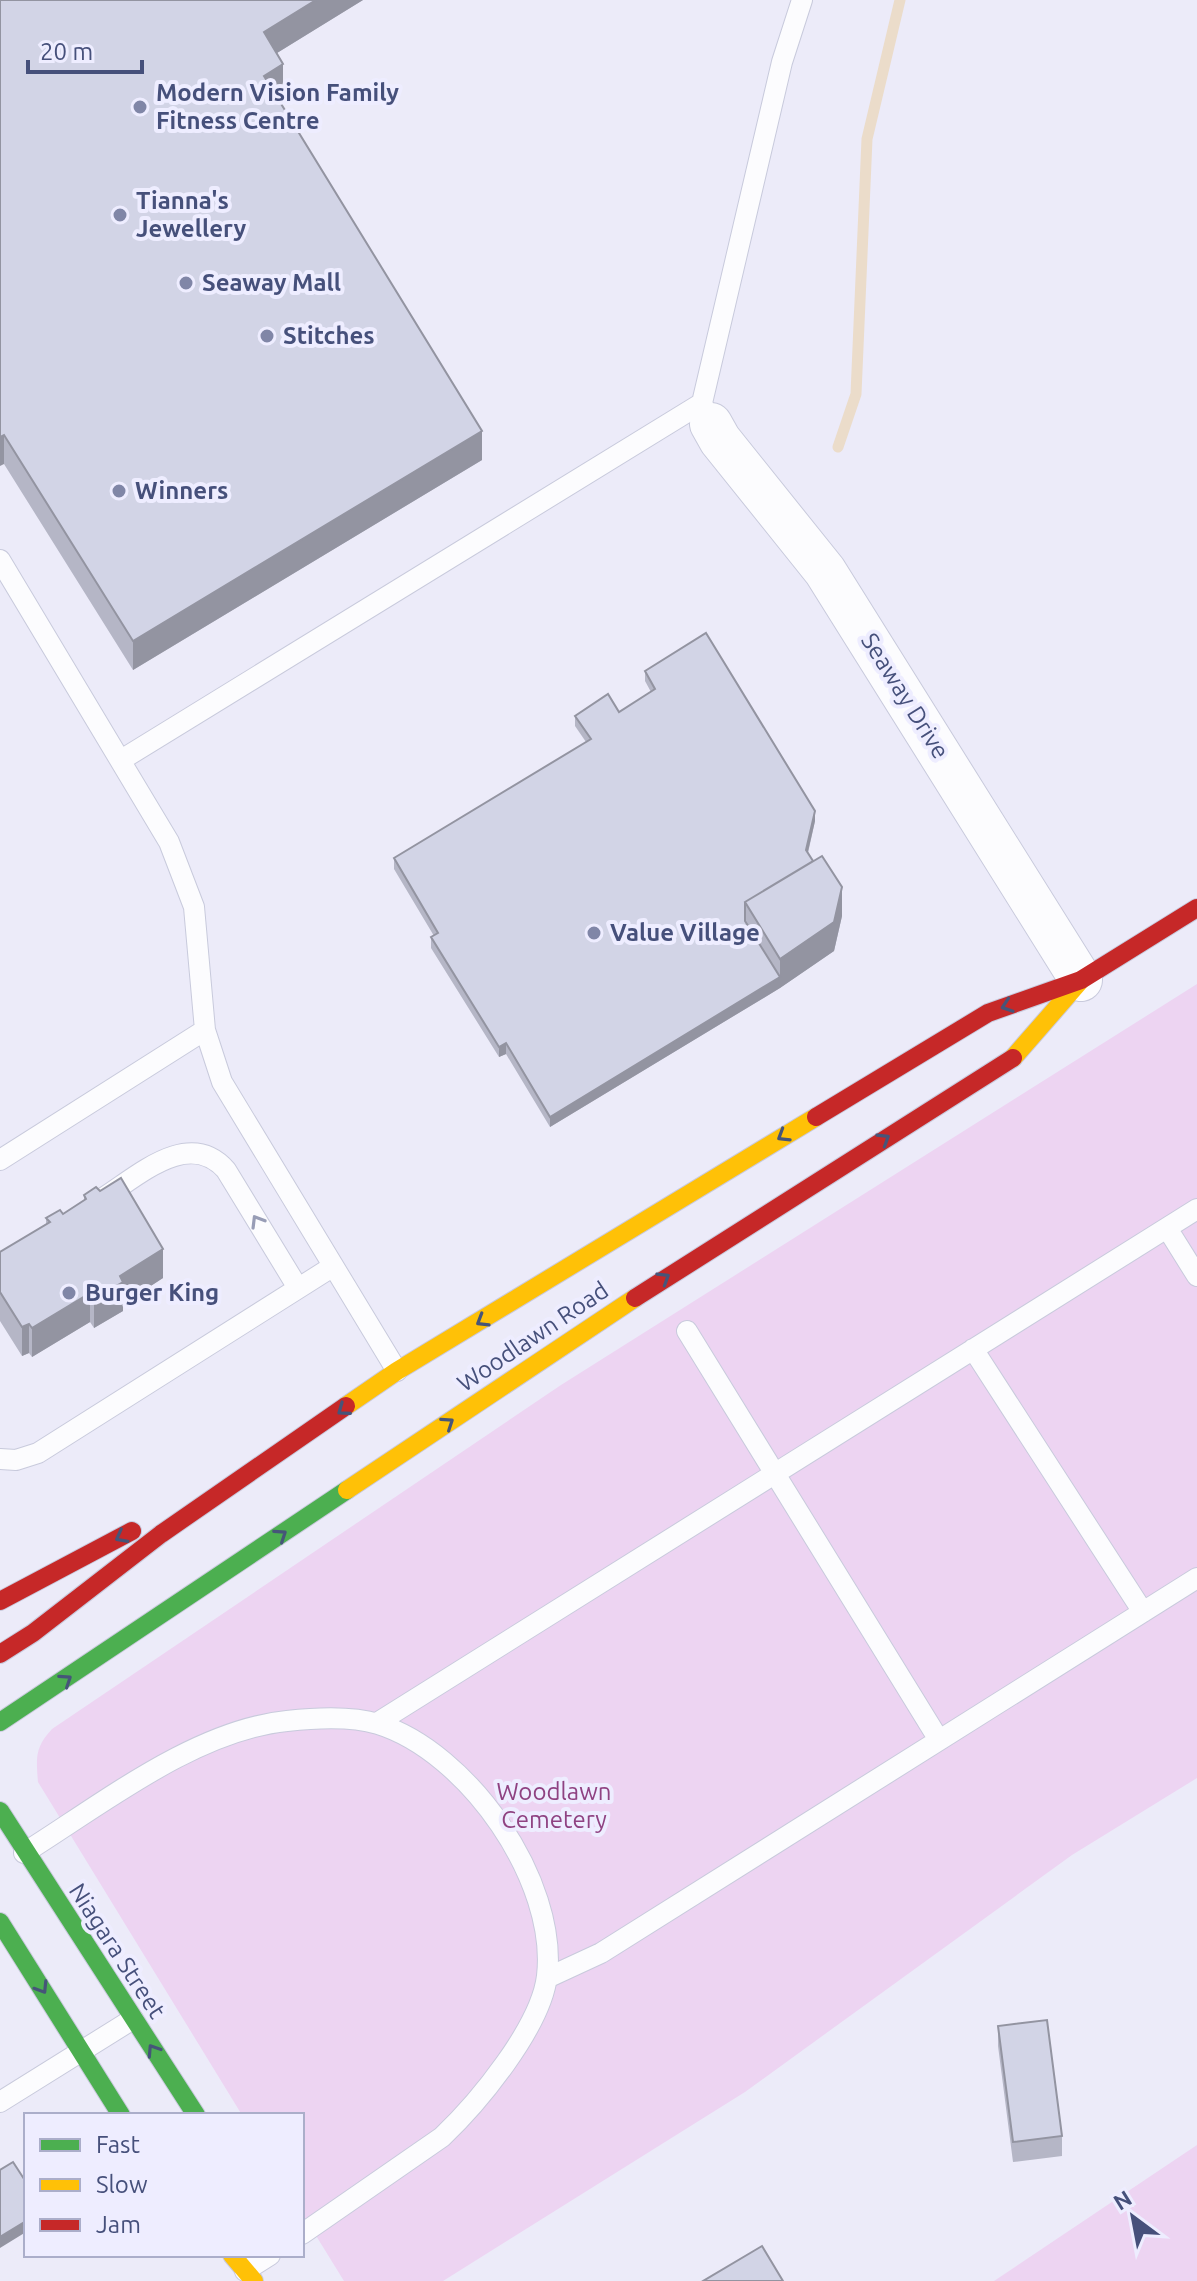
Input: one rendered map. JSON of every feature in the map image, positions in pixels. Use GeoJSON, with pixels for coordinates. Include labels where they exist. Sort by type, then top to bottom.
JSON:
{"type":"FeatureCollection","features":[{"type":"Feature","properties":{"kind":"main road","name":"Woodlawn Road"},"geometry":{"type":"LineString","coordinates":[[0,1654],[33,1633],[161,1534],[290,1449],[397,1371],[988,1013],[1081,980],[1197,908]]}},
{"type":"Feature","properties":{"kind":"main road","name":"Woodlawn Road"},"geometry":{"type":"LineString","coordinates":[[0,1722],[647,1290],[1020,1053],[1081,980]]}},
{"type":"Feature","properties":{"kind":"main road"},"geometry":{"type":"LineString","coordinates":[[0,1601],[290,1449]]}},
{"type":"Feature","properties":{"kind":"main road","name":"Niagara Street"},"geometry":{"type":"LineString","coordinates":[[0,1811],[24,1853],[195,2113]]}},
{"type":"Feature","properties":{"kind":"main road"},"geometry":{"type":"LineString","coordinates":[[3,1934],[120,2113]]}},
{"type":"Feature","properties":{"kind":"main road"},"geometry":{"type":"LineString","coordinates":[[254,2263],[273,2281]]}},
{"type":"Feature","properties":{"kind":"street","name":"Seaway Drive"},"geometry":{"type":"LineString","coordinates":[[706,413],[720,440],[825,571],[1081,980]]}},
{"type":"Feature","properties":{"kind":"lane"},"geometry":{"type":"LineString","coordinates":[[121,760],[706,413],[782,62],[802,0]]}},
{"type":"Feature","properties":{"kind":"lane"},"geometry":{"type":"LineString","coordinates":[[0,560],[169,842],[194,907],[205,1030],[232,1101],[397,1371]]}},
{"type":"Feature","properties":{"kind":"lane"},"geometry":{"type":"LineString","coordinates":[[0,1160],[205,1030]]}},
{"type":"Feature","properties":{"kind":"lane"},"geometry":{"type":"LineString","coordinates":[[81,1212],[170,1157],[191,1152],[209,1156],[226,1170],[298,1288]]}},
{"type":"Feature","properties":{"kind":"lane"},"geometry":{"type":"LineString","coordinates":[[377,1723],[1197,1209]]}},
{"type":"Feature","properties":{"kind":"lane"},"geometry":{"type":"LineString","coordinates":[[1167,1228],[1197,1276]]}},
{"type":"Feature","properties":{"kind":"lane"},"geometry":{"type":"LineString","coordinates":[[0,1459],[16,1460],[38,1453],[332,1267]]}},
{"type":"Feature","properties":{"kind":"lane"},"geometry":{"type":"LineString","coordinates":[[687,1331],[939,1740]]}},
{"type":"Feature","properties":{"kind":"lane"},"geometry":{"type":"LineString","coordinates":[[973,1349],[1143,1612]]}},
{"type":"Feature","properties":{"kind":"lane"},"geometry":{"type":"LineString","coordinates":[[547,1978],[601,1953],[1197,1578]]}},
{"type":"Feature","properties":{"kind":"lane"},"geometry":{"type":"LineString","coordinates":[[24,1853],[193,1750],[242,1729],[287,1721],[377,1723],[439,1757],[501,1825],[514,1846],[537,1907],[546,1945],[547,1978],[533,2014],[508,2057],[468,2111],[442,2137],[304,2233]]}},
{"type":"Feature","properties":{"kind":"lane"},"geometry":{"type":"LineString","coordinates":[[1,2100],[133,2019]]}},
{"type":"Feature","properties":{"kind":"green space","name":"Woodlawn Cemetery"},"geometry":{"type":"Polygon","coordinates":[[[1197,984],[1197,1778],[1072,1855],[745,2092],[443,2281],[344,2281],[304,2216],[304,2113],[241,2113],[38,1782],[37,1759],[42,1742],[52,1729],[561,1385],[1197,984]]]}},
{"type":"Feature","properties":{"kind":"green space"},"geometry":{"type":"Polygon","coordinates":[[[1197,2145],[1197,2281],[994,2281],[1197,2145]]]}},
{"type":"Feature","properties":{"kind":"building","name":"Seaway Mall"},"geometry":{"type":"Polygon","coordinates":[[[0,0],[316,0],[264,32],[283,64],[264,76],[482,431],[133,641],[4,435],[0,437],[0,0]]]}},
{"type":"Feature","properties":{"kind":"building"},"geometry":{"type":"Polygon","coordinates":[[[706,633],[815,811],[806,850],[813,861],[745,902],[745,921],[780,977],[550,1117],[506,1043],[499,1047],[431,937],[438,933],[394,858],[591,739],[575,716],[608,694],[619,712],[655,689],[645,671],[706,633]]]}},
{"type":"Feature","properties":{"kind":"building"},"geometry":{"type":"Polygon","coordinates":[[[822,856],[842,887],[834,922],[780,959],[745,902],[822,856]]]}},
{"type":"Feature","properties":{"kind":"building","name":"Burger King"},"geometry":{"type":"Polygon","coordinates":[[[121,1178],[163,1249],[120,1276],[123,1282],[94,1299],[90,1293],[32,1328],[29,1324],[22,1327],[0,1292],[0,1252],[50,1222],[46,1218],[60,1210],[63,1214],[86,1199],[84,1195],[96,1187],[100,1191],[121,1178]]]}},
{"type":"Feature","properties":{"kind":"building"},"geometry":{"type":"Polygon","coordinates":[[[1047,2020],[1062,2136],[1013,2142],[998,2026],[1047,2020]]]}},
{"type":"Feature","properties":{"kind":"building"},"geometry":{"type":"Polygon","coordinates":[[[13,2162],[24,2179],[24,2222],[0,2237],[0,2170],[13,2162]]]}},
{"type":"Feature","properties":{"kind":"building"},"geometry":{"type":"Polygon","coordinates":[[[762,2246],[783,2281],[703,2281],[762,2246]]]}},
{"type":"Feature","properties":{"kind":"waterway"},"geometry":{"type":"LineString","coordinates":[[838,447],[856,394],[867,139],[900,0]]}},
{"type":"Feature","properties":{"kind":"traffic: fast"},"geometry":{"type":"LineString","coordinates":[[0,1722],[347,1490]]}},
{"type":"Feature","properties":{"kind":"traffic: fast"},"geometry":{"type":"LineString","coordinates":[[0,1811],[195,2113]]}},
{"type":"Feature","properties":{"kind":"traffic: fast"},"geometry":{"type":"LineString","coordinates":[[0,1922],[120,2113]]}},
{"type":"Feature","properties":{"kind":"traffic: slow"},"geometry":{"type":"LineString","coordinates":[[1013,1058],[1081,980]]}},
{"type":"Feature","properties":{"kind":"traffic: slow"},"geometry":{"type":"LineString","coordinates":[[346,1406],[397,1371],[816,1117]]}},
{"type":"Feature","properties":{"kind":"traffic: slow"},"geometry":{"type":"LineString","coordinates":[[347,1490],[635,1298]]}},
{"type":"Feature","properties":{"kind":"traffic: slow"},"geometry":{"type":"LineString","coordinates":[[234,2257],[254,2281]]}},
{"type":"Feature","properties":{"kind":"traffic: jam"},"geometry":{"type":"LineString","coordinates":[[816,1117],[988,1013],[1081,980],[1197,908]]}},
{"type":"Feature","properties":{"kind":"traffic: jam"},"geometry":{"type":"LineString","coordinates":[[635,1298],[1013,1058]]}},
{"type":"Feature","properties":{"kind":"traffic: jam"},"geometry":{"type":"LineString","coordinates":[[0,1654],[33,1633],[161,1534],[346,1406]]}},
{"type":"Feature","properties":{"kind":"traffic: jam"},"geometry":{"type":"LineString","coordinates":[[0,1601],[132,1531]]}},
{"type":"Feature","properties":{"kind":"place","name":"Modern Vision Family Fitness Centre"},"geometry":{"type":"Point","coordinates":[140,107]}},
{"type":"Feature","properties":{"kind":"place","name":"Tianna's Jewellery"},"geometry":{"type":"Point","coordinates":[120,215]}},
{"type":"Feature","properties":{"kind":"place","name":"Seaway Mall"},"geometry":{"type":"Point","coordinates":[186,283]}},
{"type":"Feature","properties":{"kind":"place","name":"Stitches"},"geometry":{"type":"Point","coordinates":[267,336]}},
{"type":"Feature","properties":{"kind":"place","name":"Winners"},"geometry":{"type":"Point","coordinates":[119,491]}},
{"type":"Feature","properties":{"kind":"place","name":"Value Village"},"geometry":{"type":"Point","coordinates":[594,933]}},
{"type":"Feature","properties":{"kind":"place","name":"Burger King"},"geometry":{"type":"Point","coordinates":[69,1293]}}]}
